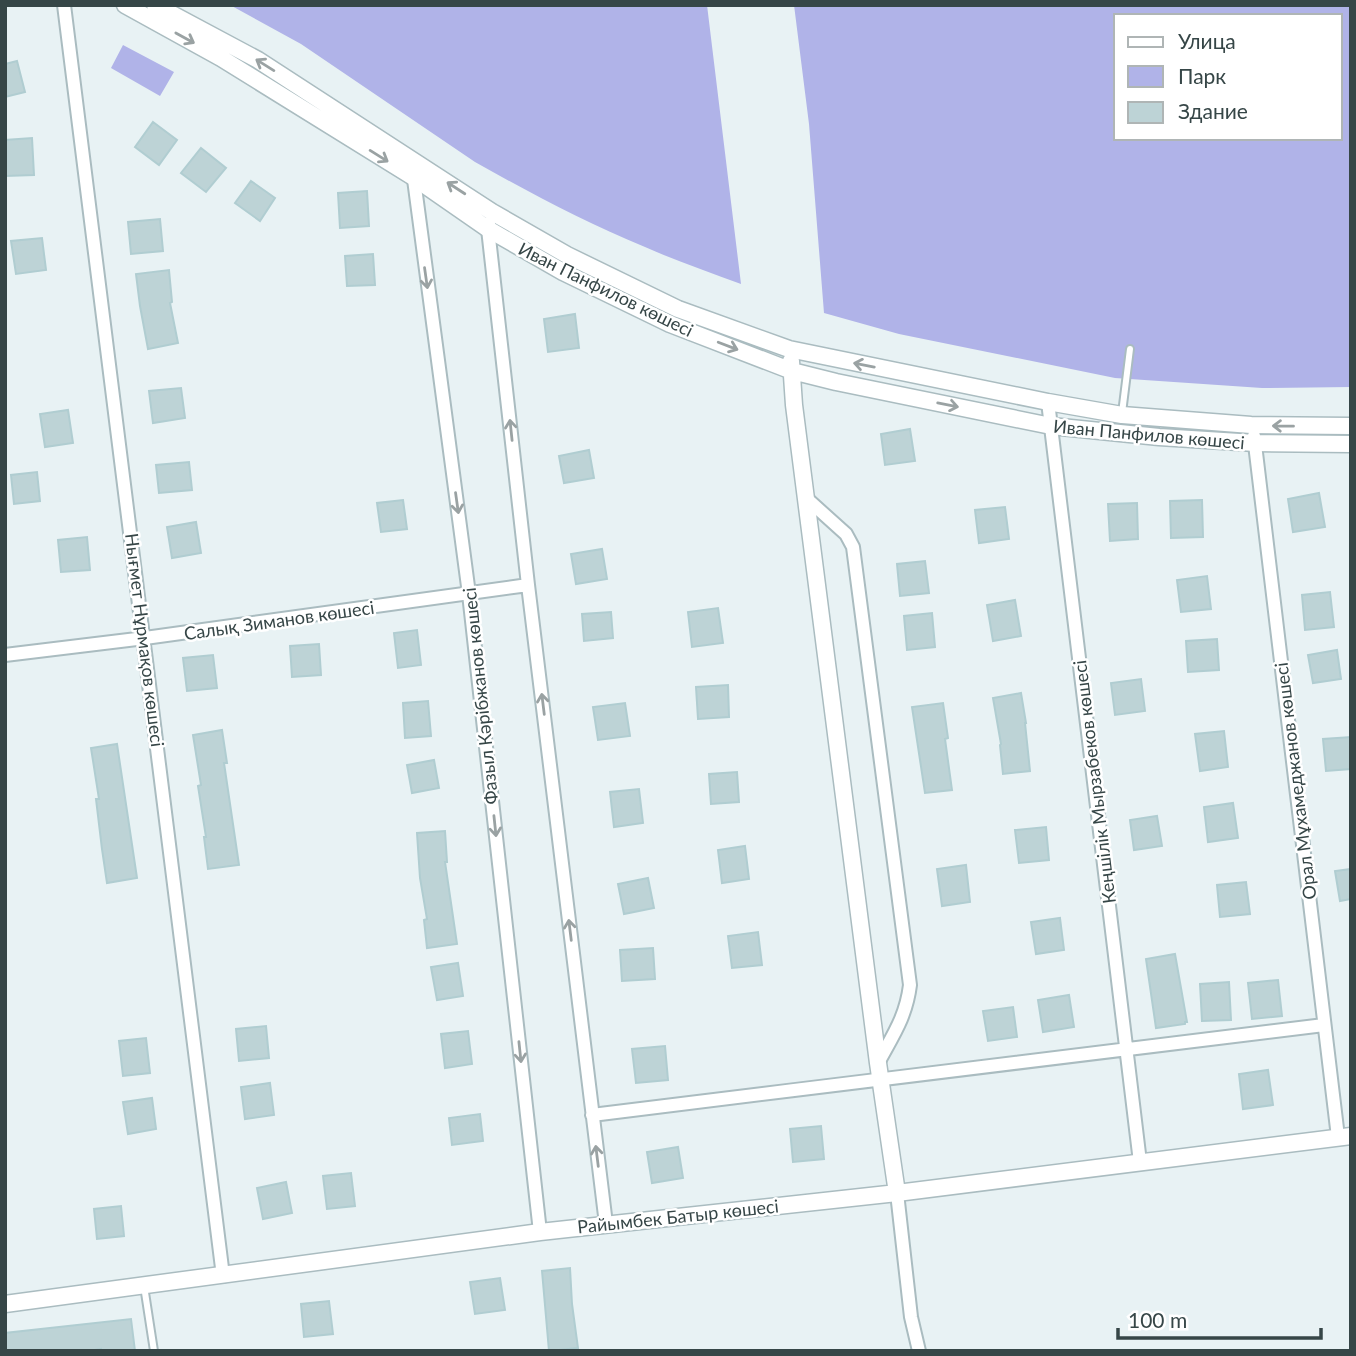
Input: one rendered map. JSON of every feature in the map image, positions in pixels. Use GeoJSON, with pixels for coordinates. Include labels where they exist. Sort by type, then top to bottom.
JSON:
{"type":"FeatureCollection","features":[{"type":"Feature","properties":{"kind":"street","name":"Нығмет Нұрмақов көшесі"},"geometry":{"type":"LineString","coordinates":[[64,5],[223,1276]]}},
{"type":"Feature","properties":{"kind":"street","name":"Иван Панфилов көшесі"},"geometry":{"type":"LineString","coordinates":[[125,5],[567,255],[678,309],[789,349],[1122,415],[1253,425],[1351,426]]}},
{"type":"Feature","properties":{"kind":"street","name":"Иван Панфилов көшесі"},"geometry":{"type":"LineString","coordinates":[[155,5],[258,60],[414,169],[488,229],[563,272],[670,324],[792,371],[1051,426],[1159,438],[1351,444]]}},
{"type":"Feature","properties":{"kind":"street","name":"Фазыл Кәрібжанов көшесі"},"geometry":{"type":"LineString","coordinates":[[414,169],[469,594],[540,1231]]}},
{"type":"Feature","properties":{"kind":"street"},"geometry":{"type":"LineString","coordinates":[[492,212],[488,229],[528,585],[606,1224]]}},
{"type":"Feature","properties":{"kind":"street"},"geometry":{"type":"LineString","coordinates":[[789,349],[879,1071],[897,1193],[911,1317],[919,1351]]}},
{"type":"Feature","properties":{"kind":"street","name":"Кеңшілік Мырзабеков көшесі"},"geometry":{"type":"LineString","coordinates":[[1048,402],[1140,1162]]}},
{"type":"Feature","properties":{"kind":"street","name":"Орал Мұхамеджанов көшесі"},"geometry":{"type":"LineString","coordinates":[[1253,425],[1324,1025],[1344,1136]]}},
{"type":"Feature","properties":{"kind":"street"},"geometry":{"type":"LineString","coordinates":[[806,498],[846,534],[853,547],[910,985],[902,1020],[879,1071]]}},
{"type":"Feature","properties":{"kind":"street","name":"Салық Зиманов көшесі"},"geometry":{"type":"LineString","coordinates":[[5,655],[528,585]]}},
{"type":"Feature","properties":{"kind":"street"},"geometry":{"type":"LineString","coordinates":[[592,1115],[879,1071],[1127,1051],[1324,1025]]}},
{"type":"Feature","properties":{"kind":"street","name":"Райымбек Батыр көшесі"},"geometry":{"type":"LineString","coordinates":[[5,1304],[540,1231],[897,1193],[1344,1136]]}},
{"type":"Feature","properties":{"kind":"lane"},"geometry":{"type":"LineString","coordinates":[[1122,415],[1130,349]]}},
{"type":"Feature","properties":{"kind":"lane"},"geometry":{"type":"LineString","coordinates":[[144,1286],[154,1351]]}},
{"type":"Feature","properties":{"kind":"green space"},"geometry":{"type":"Polygon","coordinates":[[[230,5],[707,5],[741,284],[623,238],[516,185],[475,162],[301,44],[230,5]]]}},
{"type":"Feature","properties":{"kind":"green space"},"geometry":{"type":"Polygon","coordinates":[[[794,5],[1351,5],[1351,387],[1262,388],[1115,378],[899,334],[824,313],[809,124],[794,5]]]}},
{"type":"Feature","properties":{"kind":"green space"},"geometry":{"type":"Polygon","coordinates":[[[123,45],[174,72],[160,96],[111,68],[123,45]]]}},
{"type":"Feature","properties":{"kind":"building"},"geometry":{"type":"Polygon","coordinates":[[[17,61],[25,92],[5,97],[5,64],[17,61]]]}},
{"type":"Feature","properties":{"kind":"building"},"geometry":{"type":"Polygon","coordinates":[[[153,122],[177,140],[159,165],[135,147],[153,122]]]}},
{"type":"Feature","properties":{"kind":"building"},"geometry":{"type":"Polygon","coordinates":[[[32,138],[34,175],[5,176],[5,140],[32,138]]]}},
{"type":"Feature","properties":{"kind":"building"},"geometry":{"type":"Polygon","coordinates":[[[201,148],[226,168],[206,192],[181,173],[201,148]]]}},
{"type":"Feature","properties":{"kind":"building"},"geometry":{"type":"Polygon","coordinates":[[[251,181],[275,198],[260,221],[235,203],[251,181]]]}},
{"type":"Feature","properties":{"kind":"building"},"geometry":{"type":"Polygon","coordinates":[[[367,191],[369,226],[340,228],[338,193],[367,191]]]}},
{"type":"Feature","properties":{"kind":"building"},"geometry":{"type":"Polygon","coordinates":[[[160,219],[163,251],[131,254],[128,222],[160,219]]]}},
{"type":"Feature","properties":{"kind":"building"},"geometry":{"type":"Polygon","coordinates":[[[42,238],[46,270],[16,274],[11,241],[42,238]]]}},
{"type":"Feature","properties":{"kind":"building"},"geometry":{"type":"Polygon","coordinates":[[[373,254],[375,285],[347,286],[345,256],[373,254]]]}},
{"type":"Feature","properties":{"kind":"building"},"geometry":{"type":"Polygon","coordinates":[[[169,270],[170,303],[178,343],[148,349],[136,274],[169,270]]]}},
{"type":"Feature","properties":{"kind":"building"},"geometry":{"type":"Polygon","coordinates":[[[575,314],[579,348],[548,352],[544,319],[575,314]]]}},
{"type":"Feature","properties":{"kind":"building"},"geometry":{"type":"Polygon","coordinates":[[[181,388],[185,418],[153,423],[149,391],[181,388]]]}},
{"type":"Feature","properties":{"kind":"building"},"geometry":{"type":"Polygon","coordinates":[[[68,410],[73,443],[45,447],[40,414],[68,410]]]}},
{"type":"Feature","properties":{"kind":"building"},"geometry":{"type":"Polygon","coordinates":[[[910,429],[915,461],[885,465],[881,434],[910,429]]]}},
{"type":"Feature","properties":{"kind":"building"},"geometry":{"type":"Polygon","coordinates":[[[589,450],[594,478],[564,483],[559,456],[589,450]]]}},
{"type":"Feature","properties":{"kind":"building"},"geometry":{"type":"Polygon","coordinates":[[[189,462],[192,490],[159,493],[156,465],[189,462]]]}},
{"type":"Feature","properties":{"kind":"building"},"geometry":{"type":"Polygon","coordinates":[[[37,472],[40,501],[14,504],[11,475],[37,472]]]}},
{"type":"Feature","properties":{"kind":"building"},"geometry":{"type":"Polygon","coordinates":[[[1319,493],[1325,527],[1293,532],[1288,499],[1319,493]]]}},
{"type":"Feature","properties":{"kind":"building"},"geometry":{"type":"Polygon","coordinates":[[[403,500],[407,529],[381,532],[377,503],[403,500]]]}},
{"type":"Feature","properties":{"kind":"building"},"geometry":{"type":"Polygon","coordinates":[[[1202,500],[1203,537],[1171,538],[1170,501],[1202,500]]]}},
{"type":"Feature","properties":{"kind":"building"},"geometry":{"type":"Polygon","coordinates":[[[1137,503],[1138,539],[1110,541],[1108,504],[1137,503]]]}},
{"type":"Feature","properties":{"kind":"building"},"geometry":{"type":"Polygon","coordinates":[[[1005,507],[1009,539],[979,543],[975,510],[1005,507]]]}},
{"type":"Feature","properties":{"kind":"building"},"geometry":{"type":"Polygon","coordinates":[[[196,522],[201,553],[172,558],[167,527],[196,522]]]}},
{"type":"Feature","properties":{"kind":"building"},"geometry":{"type":"Polygon","coordinates":[[[87,537],[90,570],[61,572],[58,540],[87,537]]]}},
{"type":"Feature","properties":{"kind":"building"},"geometry":{"type":"Polygon","coordinates":[[[602,549],[607,579],[576,584],[571,554],[602,549]]]}},
{"type":"Feature","properties":{"kind":"building"},"geometry":{"type":"Polygon","coordinates":[[[925,561],[929,593],[900,596],[897,564],[925,561]]]}},
{"type":"Feature","properties":{"kind":"building"},"geometry":{"type":"Polygon","coordinates":[[[1207,576],[1211,609],[1181,612],[1177,580],[1207,576]]]}},
{"type":"Feature","properties":{"kind":"building"},"geometry":{"type":"Polygon","coordinates":[[[1330,592],[1334,627],[1305,630],[1302,595],[1330,592]]]}},
{"type":"Feature","properties":{"kind":"building"},"geometry":{"type":"Polygon","coordinates":[[[1015,600],[1021,636],[993,641],[987,605],[1015,600]]]}},
{"type":"Feature","properties":{"kind":"building"},"geometry":{"type":"Polygon","coordinates":[[[718,608],[723,643],[692,647],[688,612],[718,608]]]}},
{"type":"Feature","properties":{"kind":"building"},"geometry":{"type":"Polygon","coordinates":[[[611,612],[613,638],[584,641],[582,614],[611,612]]]}},
{"type":"Feature","properties":{"kind":"building"},"geometry":{"type":"Polygon","coordinates":[[[932,613],[935,647],[907,650],[904,616],[932,613]]]}},
{"type":"Feature","properties":{"kind":"building"},"geometry":{"type":"Polygon","coordinates":[[[417,630],[421,665],[398,668],[394,633],[417,630]]]}},
{"type":"Feature","properties":{"kind":"building"},"geometry":{"type":"Polygon","coordinates":[[[1217,639],[1219,670],[1188,672],[1186,641],[1217,639]]]}},
{"type":"Feature","properties":{"kind":"building"},"geometry":{"type":"Polygon","coordinates":[[[319,644],[321,675],[292,677],[290,646],[319,644]]]}},
{"type":"Feature","properties":{"kind":"building"},"geometry":{"type":"Polygon","coordinates":[[[1337,650],[1341,679],[1313,683],[1308,655],[1337,650]]]}},
{"type":"Feature","properties":{"kind":"building"},"geometry":{"type":"Polygon","coordinates":[[[213,655],[217,688],[187,691],[183,658],[213,655]]]}},
{"type":"Feature","properties":{"kind":"building"},"geometry":{"type":"Polygon","coordinates":[[[1141,679],[1145,711],[1115,715],[1111,683],[1141,679]]]}},
{"type":"Feature","properties":{"kind":"building"},"geometry":{"type":"Polygon","coordinates":[[[728,685],[729,717],[698,719],[696,687],[728,685]]]}},
{"type":"Feature","properties":{"kind":"building"},"geometry":{"type":"Polygon","coordinates":[[[1021,693],[1030,771],[1003,774],[993,698],[1021,693]]]}},
{"type":"Feature","properties":{"kind":"building"},"geometry":{"type":"Polygon","coordinates":[[[428,701],[431,736],[405,738],[403,703],[428,701]]]}},
{"type":"Feature","properties":{"kind":"building"},"geometry":{"type":"Polygon","coordinates":[[[625,703],[630,736],[598,740],[593,707],[625,703]]]}},
{"type":"Feature","properties":{"kind":"building"},"geometry":{"type":"Polygon","coordinates":[[[943,703],[952,790],[925,793],[912,707],[943,703]]]}},
{"type":"Feature","properties":{"kind":"building"},"geometry":{"type":"Polygon","coordinates":[[[222,730],[227,763],[224,763],[239,865],[208,869],[198,786],[201,785],[193,735],[222,730]]]}},
{"type":"Feature","properties":{"kind":"building"},"geometry":{"type":"Polygon","coordinates":[[[1224,731],[1228,767],[1200,771],[1195,734],[1224,731]]]}},
{"type":"Feature","properties":{"kind":"building"},"geometry":{"type":"Polygon","coordinates":[[[1351,737],[1351,769],[1326,771],[1323,739],[1351,737]]]}},
{"type":"Feature","properties":{"kind":"building"},"geometry":{"type":"Polygon","coordinates":[[[117,744],[137,878],[107,883],[91,748],[117,744]]]}},
{"type":"Feature","properties":{"kind":"building"},"geometry":{"type":"Polygon","coordinates":[[[434,760],[439,788],[412,793],[407,765],[434,760]]]}},
{"type":"Feature","properties":{"kind":"building"},"geometry":{"type":"Polygon","coordinates":[[[737,772],[739,802],[711,804],[709,774],[737,772]]]}},
{"type":"Feature","properties":{"kind":"building"},"geometry":{"type":"Polygon","coordinates":[[[639,789],[643,823],[614,827],[610,792],[639,789]]]}},
{"type":"Feature","properties":{"kind":"building"},"geometry":{"type":"Polygon","coordinates":[[[1233,803],[1238,838],[1208,842],[1204,807],[1233,803]]]}},
{"type":"Feature","properties":{"kind":"building"},"geometry":{"type":"Polygon","coordinates":[[[1157,816],[1162,846],[1134,850],[1130,820],[1157,816]]]}},
{"type":"Feature","properties":{"kind":"building"},"geometry":{"type":"Polygon","coordinates":[[[1046,827],[1049,860],[1019,863],[1015,830],[1046,827]]]}},
{"type":"Feature","properties":{"kind":"building"},"geometry":{"type":"Polygon","coordinates":[[[445,831],[445,862],[457,944],[427,948],[424,920],[427,919],[420,878],[417,833],[445,831]]]}},
{"type":"Feature","properties":{"kind":"building"},"geometry":{"type":"Polygon","coordinates":[[[745,846],[749,879],[722,883],[718,850],[745,846]]]}},
{"type":"Feature","properties":{"kind":"building"},"geometry":{"type":"Polygon","coordinates":[[[966,865],[970,902],[942,906],[937,869],[966,865]]]}},
{"type":"Feature","properties":{"kind":"building"},"geometry":{"type":"Polygon","coordinates":[[[1351,869],[1351,899],[1340,901],[1335,871],[1351,869]]]}},
{"type":"Feature","properties":{"kind":"building"},"geometry":{"type":"Polygon","coordinates":[[[648,878],[654,908],[624,914],[618,884],[648,878]]]}},
{"type":"Feature","properties":{"kind":"building"},"geometry":{"type":"Polygon","coordinates":[[[1246,882],[1250,914],[1220,917],[1217,885],[1246,882]]]}},
{"type":"Feature","properties":{"kind":"building"},"geometry":{"type":"Polygon","coordinates":[[[1060,918],[1064,950],[1036,954],[1031,922],[1060,918]]]}},
{"type":"Feature","properties":{"kind":"building"},"geometry":{"type":"Polygon","coordinates":[[[758,932],[762,965],[732,968],[728,936],[758,932]]]}},
{"type":"Feature","properties":{"kind":"building"},"geometry":{"type":"Polygon","coordinates":[[[653,948],[655,979],[622,981],[620,950],[653,948]]]}},
{"type":"Feature","properties":{"kind":"building"},"geometry":{"type":"Polygon","coordinates":[[[1175,954],[1187,1022],[1156,1028],[1146,959],[1175,954]]]}},
{"type":"Feature","properties":{"kind":"building"},"geometry":{"type":"Polygon","coordinates":[[[458,963],[463,996],[437,1000],[431,967],[458,963]]]}},
{"type":"Feature","properties":{"kind":"building"},"geometry":{"type":"Polygon","coordinates":[[[1278,980],[1282,1016],[1252,1019],[1248,983],[1278,980]]]}},
{"type":"Feature","properties":{"kind":"building"},"geometry":{"type":"Polygon","coordinates":[[[1229,982],[1231,1020],[1202,1021],[1200,984],[1229,982]]]}},
{"type":"Feature","properties":{"kind":"building"},"geometry":{"type":"Polygon","coordinates":[[[1069,995],[1074,1027],[1043,1032],[1038,1000],[1069,995]]]}},
{"type":"Feature","properties":{"kind":"building"},"geometry":{"type":"Polygon","coordinates":[[[1013,1007],[1017,1037],[988,1041],[983,1011],[1013,1007]]]}},
{"type":"Feature","properties":{"kind":"building"},"geometry":{"type":"Polygon","coordinates":[[[266,1026],[269,1058],[239,1061],[236,1029],[266,1026]]]}},
{"type":"Feature","properties":{"kind":"building"},"geometry":{"type":"Polygon","coordinates":[[[468,1031],[472,1064],[445,1068],[441,1034],[468,1031]]]}},
{"type":"Feature","properties":{"kind":"building"},"geometry":{"type":"Polygon","coordinates":[[[146,1038],[150,1073],[123,1076],[119,1041],[146,1038]]]}},
{"type":"Feature","properties":{"kind":"building"},"geometry":{"type":"Polygon","coordinates":[[[665,1046],[668,1080],[636,1083],[632,1049],[665,1046]]]}},
{"type":"Feature","properties":{"kind":"building"},"geometry":{"type":"Polygon","coordinates":[[[1268,1070],[1273,1105],[1243,1109],[1239,1074],[1268,1070]]]}},
{"type":"Feature","properties":{"kind":"building"},"geometry":{"type":"Polygon","coordinates":[[[270,1083],[274,1115],[245,1119],[241,1087],[270,1083]]]}},
{"type":"Feature","properties":{"kind":"building"},"geometry":{"type":"Polygon","coordinates":[[[152,1098],[156,1129],[128,1134],[123,1102],[152,1098]]]}},
{"type":"Feature","properties":{"kind":"building"},"geometry":{"type":"Polygon","coordinates":[[[480,1114],[483,1141],[452,1145],[449,1118],[480,1114]]]}},
{"type":"Feature","properties":{"kind":"building"},"geometry":{"type":"Polygon","coordinates":[[[821,1126],[824,1159],[793,1162],[790,1129],[821,1126]]]}},
{"type":"Feature","properties":{"kind":"building"},"geometry":{"type":"Polygon","coordinates":[[[678,1147],[683,1178],[652,1183],[647,1152],[678,1147]]]}},
{"type":"Feature","properties":{"kind":"building"},"geometry":{"type":"Polygon","coordinates":[[[351,1173],[355,1206],[327,1209],[323,1176],[351,1173]]]}},
{"type":"Feature","properties":{"kind":"building"},"geometry":{"type":"Polygon","coordinates":[[[286,1182],[292,1213],[263,1219],[257,1188],[286,1182]]]}},
{"type":"Feature","properties":{"kind":"building"},"geometry":{"type":"Polygon","coordinates":[[[121,1206],[124,1236],[97,1239],[94,1209],[121,1206]]]}},
{"type":"Feature","properties":{"kind":"building"},"geometry":{"type":"Polygon","coordinates":[[[570,1268],[578,1348],[549,1351],[542,1271],[570,1268]]]}},
{"type":"Feature","properties":{"kind":"building"},"geometry":{"type":"Polygon","coordinates":[[[500,1278],[505,1310],[475,1314],[470,1282],[500,1278]]]}},
{"type":"Feature","properties":{"kind":"building"},"geometry":{"type":"Polygon","coordinates":[[[329,1301],[333,1334],[304,1337],[301,1304],[329,1301]]]}},
{"type":"Feature","properties":{"kind":"building"},"geometry":{"type":"Polygon","coordinates":[[[131,1319],[135,1351],[5,1351],[5,1333],[131,1319]]]}}]}
